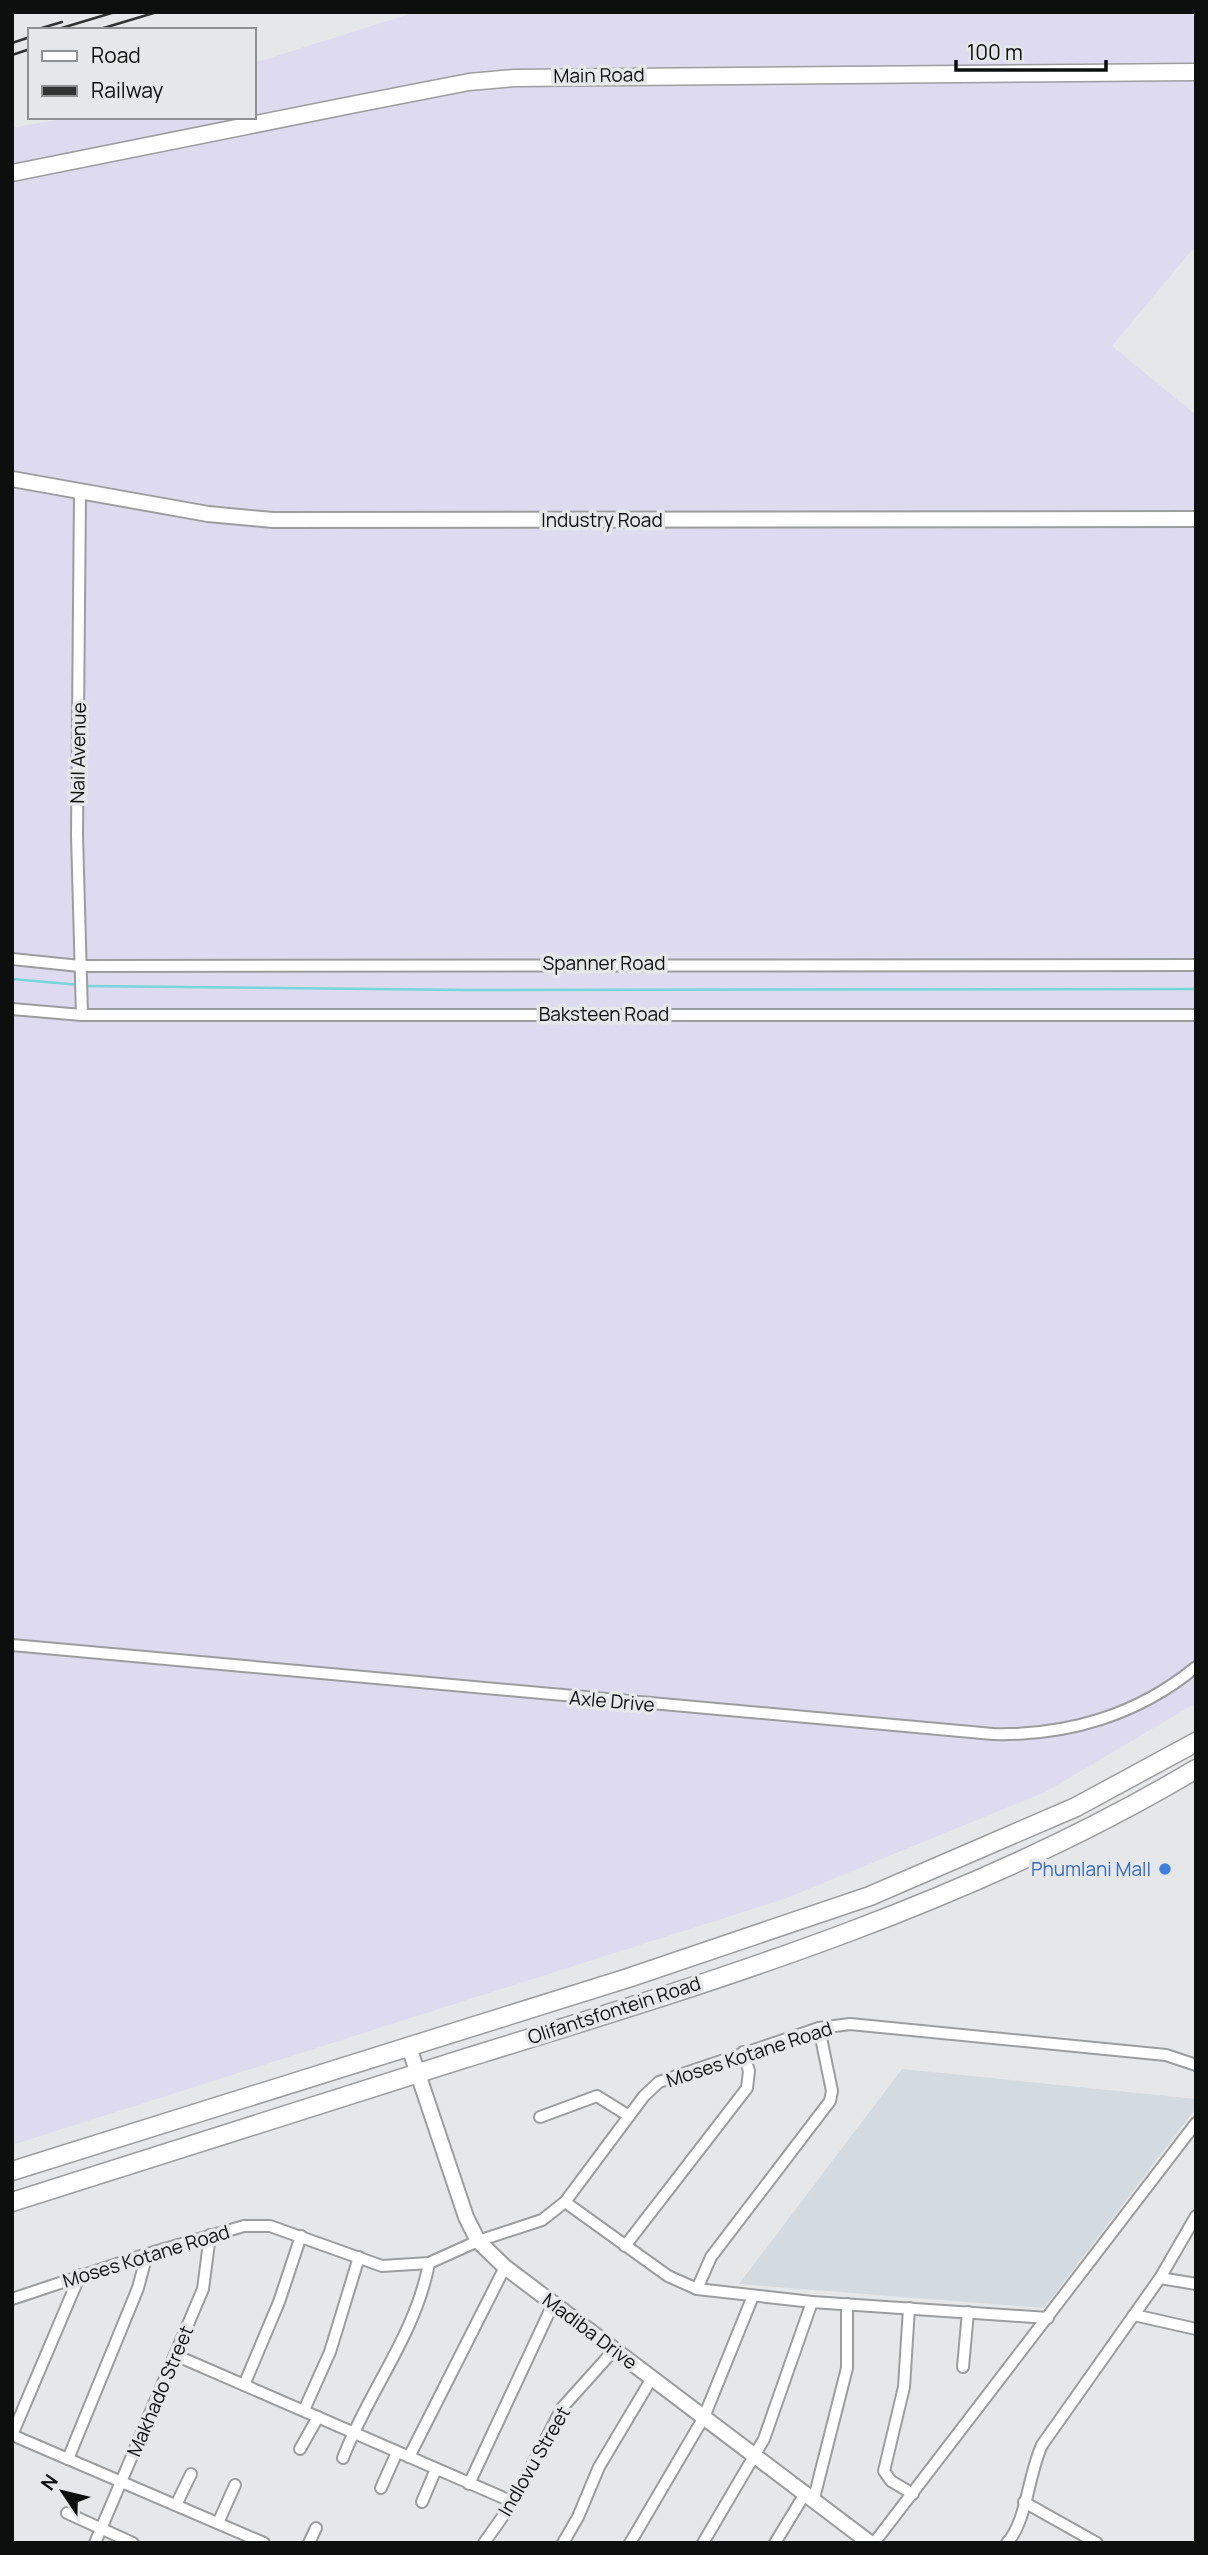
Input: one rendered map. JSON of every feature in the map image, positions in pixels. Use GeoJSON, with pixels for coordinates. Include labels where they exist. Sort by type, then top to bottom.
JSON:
{"type":"FeatureCollection","features":[{"type":"Feature","properties":{"kind":"main road","name":"Main Road"},"geometry":{"type":"LineString","coordinates":[[12,173],[468,82],[514,78],[1196,72]]}},
{"type":"Feature","properties":{"kind":"main road","name":"Olifantsfontein Road"},"geometry":{"type":"LineString","coordinates":[[12,2171],[409,2047],[755,1936],[870,1896],[1076,1807],[1196,1742]]}},
{"type":"Feature","properties":{"kind":"main road","name":"Olifantsfontein Road"},"geometry":{"type":"LineString","coordinates":[[12,2203],[579,2023],[876,1922],[1031,1856],[1196,1769]]}},
{"type":"Feature","properties":{"kind":"street","name":"Industry Road"},"geometry":{"type":"LineString","coordinates":[[12,479],[208,514],[273,520],[1196,519]]}},
{"type":"Feature","properties":{"kind":"street","name":"Nail Avenue"},"geometry":{"type":"LineString","coordinates":[[80,492],[77,835],[82,1015]]}},
{"type":"Feature","properties":{"kind":"street","name":"Spanner Road"},"geometry":{"type":"LineString","coordinates":[[12,959],[80,966],[1196,965]]}},
{"type":"Feature","properties":{"kind":"street","name":"Baksteen Road"},"geometry":{"type":"LineString","coordinates":[[12,1009],[82,1015],[1196,1015]]}},
{"type":"Feature","properties":{"kind":"street","name":"Axle Drive"},"geometry":{"type":"LineString","coordinates":[[12,1645],[993,1734],[1056,1731],[1114,1715],[1162,1691],[1196,1667]]}},
{"type":"Feature","properties":{"kind":"street","name":"Moses Kotane Road"},"geometry":{"type":"LineString","coordinates":[[12,2299],[147,2253],[257,2225],[301,2236],[382,2266],[429,2263],[478,2241],[542,2220],[565,2202],[652,2087],[668,2077],[819,2028],[849,2024],[1153,2053],[1181,2058],[1196,2065]]}},
{"type":"Feature","properties":{"kind":"street"},"geometry":{"type":"LineString","coordinates":[[697,2289],[710,2257],[830,2101],[832,2091],[819,2028]]}},
{"type":"Feature","properties":{"kind":"street","name":"Madiba Drive"},"geometry":{"type":"LineString","coordinates":[[409,2047],[466,2217],[478,2241],[505,2267],[553,2304],[872,2543]]}},
{"type":"Feature","properties":{"kind":"street"},"geometry":{"type":"LineString","coordinates":[[625,2246],[747,2088],[749,2071],[743,2052]]}},
{"type":"Feature","properties":{"kind":"street"},"geometry":{"type":"LineString","coordinates":[[540,2117],[597,2096],[629,2116]]}},
{"type":"Feature","properties":{"kind":"street"},"geometry":{"type":"LineString","coordinates":[[872,2543],[913,2494],[1196,2123]]}},
{"type":"Feature","properties":{"kind":"street"},"geometry":{"type":"LineString","coordinates":[[565,2202],[668,2276],[697,2289],[812,2302],[1048,2318]]}},
{"type":"Feature","properties":{"kind":"street"},"geometry":{"type":"LineString","coordinates":[[1007,2543],[1018,2528],[1033,2464],[1042,2445],[1160,2278],[1196,2216]]}},
{"type":"Feature","properties":{"kind":"street","name":"Makhado Street"},"geometry":{"type":"LineString","coordinates":[[95,2543],[206,2279],[210,2235]]}},
{"type":"Feature","properties":{"kind":"street"},"geometry":{"type":"LineString","coordinates":[[244,2385],[279,2302],[301,2236]]}},
{"type":"Feature","properties":{"kind":"street"},"geometry":{"type":"LineString","coordinates":[[68,2459],[138,2288],[147,2253]]}},
{"type":"Feature","properties":{"kind":"street"},"geometry":{"type":"LineString","coordinates":[[304,2410],[330,2352],[359,2257]]}},
{"type":"Feature","properties":{"kind":"street"},"geometry":{"type":"LineString","coordinates":[[343,2458],[353,2432],[385,2376],[419,2302],[429,2263]]}},
{"type":"Feature","properties":{"kind":"street"},"geometry":{"type":"LineString","coordinates":[[409,2457],[505,2267]]}},
{"type":"Feature","properties":{"kind":"street"},"geometry":{"type":"LineString","coordinates":[[80,2276],[12,2435],[218,2523],[245,2539],[264,2543]]}},
{"type":"Feature","properties":{"kind":"street"},"geometry":{"type":"LineString","coordinates":[[1160,2278],[1196,2284]]}},
{"type":"Feature","properties":{"kind":"street"},"geometry":{"type":"LineString","coordinates":[[630,2543],[704,2417],[753,2296]]}},
{"type":"Feature","properties":{"kind":"street"},"geometry":{"type":"LineString","coordinates":[[703,2543],[755,2454],[775,2413],[812,2302]]}},
{"type":"Feature","properties":{"kind":"street"},"geometry":{"type":"LineString","coordinates":[[469,2484],[553,2304]]}},
{"type":"Feature","properties":{"kind":"street"},"geometry":{"type":"LineString","coordinates":[[775,2543],[810,2495],[848,2368],[847,2304]]}},
{"type":"Feature","properties":{"kind":"street"},"geometry":{"type":"LineString","coordinates":[[909,2308],[904,2387],[884,2471],[891,2481],[913,2494]]}},
{"type":"Feature","properties":{"kind":"street"},"geometry":{"type":"LineString","coordinates":[[962,2367],[968,2312]]}},
{"type":"Feature","properties":{"kind":"street"},"geometry":{"type":"LineString","coordinates":[[1134,2315],[1196,2329]]}},
{"type":"Feature","properties":{"kind":"street","name":"Indlovu Street"},"geometry":{"type":"LineString","coordinates":[[484,2543],[513,2501],[562,2408],[614,2350]]}},
{"type":"Feature","properties":{"kind":"street"},"geometry":{"type":"LineString","coordinates":[[175,2355],[513,2501]]}},
{"type":"Feature","properties":{"kind":"street"},"geometry":{"type":"LineString","coordinates":[[563,2543],[599,2467],[652,2378]]}},
{"type":"Feature","properties":{"kind":"street"},"geometry":{"type":"LineString","coordinates":[[300,2449],[318,2417]]}},
{"type":"Feature","properties":{"kind":"street"},"geometry":{"type":"LineString","coordinates":[[381,2488],[397,2452]]}},
{"type":"Feature","properties":{"kind":"street"},"geometry":{"type":"LineString","coordinates":[[422,2502],[436,2469]]}},
{"type":"Feature","properties":{"kind":"street"},"geometry":{"type":"LineString","coordinates":[[176,2505],[191,2474]]}},
{"type":"Feature","properties":{"kind":"street"},"geometry":{"type":"LineString","coordinates":[[218,2523],[235,2485]]}},
{"type":"Feature","properties":{"kind":"street"},"geometry":{"type":"LineString","coordinates":[[1024,2502],[1080,2539],[1097,2543]]}},
{"type":"Feature","properties":{"kind":"street"},"geometry":{"type":"LineString","coordinates":[[67,2513],[133,2543]]}},
{"type":"Feature","properties":{"kind":"street"},"geometry":{"type":"LineString","coordinates":[[309,2543],[316,2528]]}},
{"type":"Feature","properties":{"kind":"shaded area"},"geometry":{"type":"Polygon","coordinates":[[[416,12],[1196,12],[1196,245],[1112,346],[1196,415],[1196,1703],[1045,1792],[784,1899],[12,2145],[12,128],[62,119],[256,119],[256,62],[416,12]]]}},
{"type":"Feature","properties":{"kind":"shaded area"},"geometry":{"type":"Polygon","coordinates":[[[902,2069],[1196,2099],[1196,2108],[1044,2308],[739,2284],[902,2069]]]}},
{"type":"Feature","properties":{"kind":"waterway"},"geometry":{"type":"LineString","coordinates":[[12,979],[80,985]]}},
{"type":"Feature","properties":{"kind":"waterway"},"geometry":{"type":"LineString","coordinates":[[86,986],[466,990],[1196,989]]}},
{"type":"Feature","properties":{"kind":"railway"},"geometry":{"type":"LineString","coordinates":[[62,28],[115,12]]}},
{"type":"Feature","properties":{"kind":"railway"},"geometry":{"type":"LineString","coordinates":[[104,28],[157,12]]}},
{"type":"Feature","properties":{"kind":"railway"},"geometry":{"type":"LineString","coordinates":[[42,28],[62,22]]}},
{"type":"Feature","properties":{"kind":"railway"},"geometry":{"type":"LineString","coordinates":[[12,43],[28,38]]}},
{"type":"Feature","properties":{"kind":"railway"},"geometry":{"type":"LineString","coordinates":[[12,55],[28,50]]}},
{"type":"Feature","properties":{"kind":"place","name":"Phumlani Mall"},"geometry":{"type":"Point","coordinates":[1165,1869]}}]}
